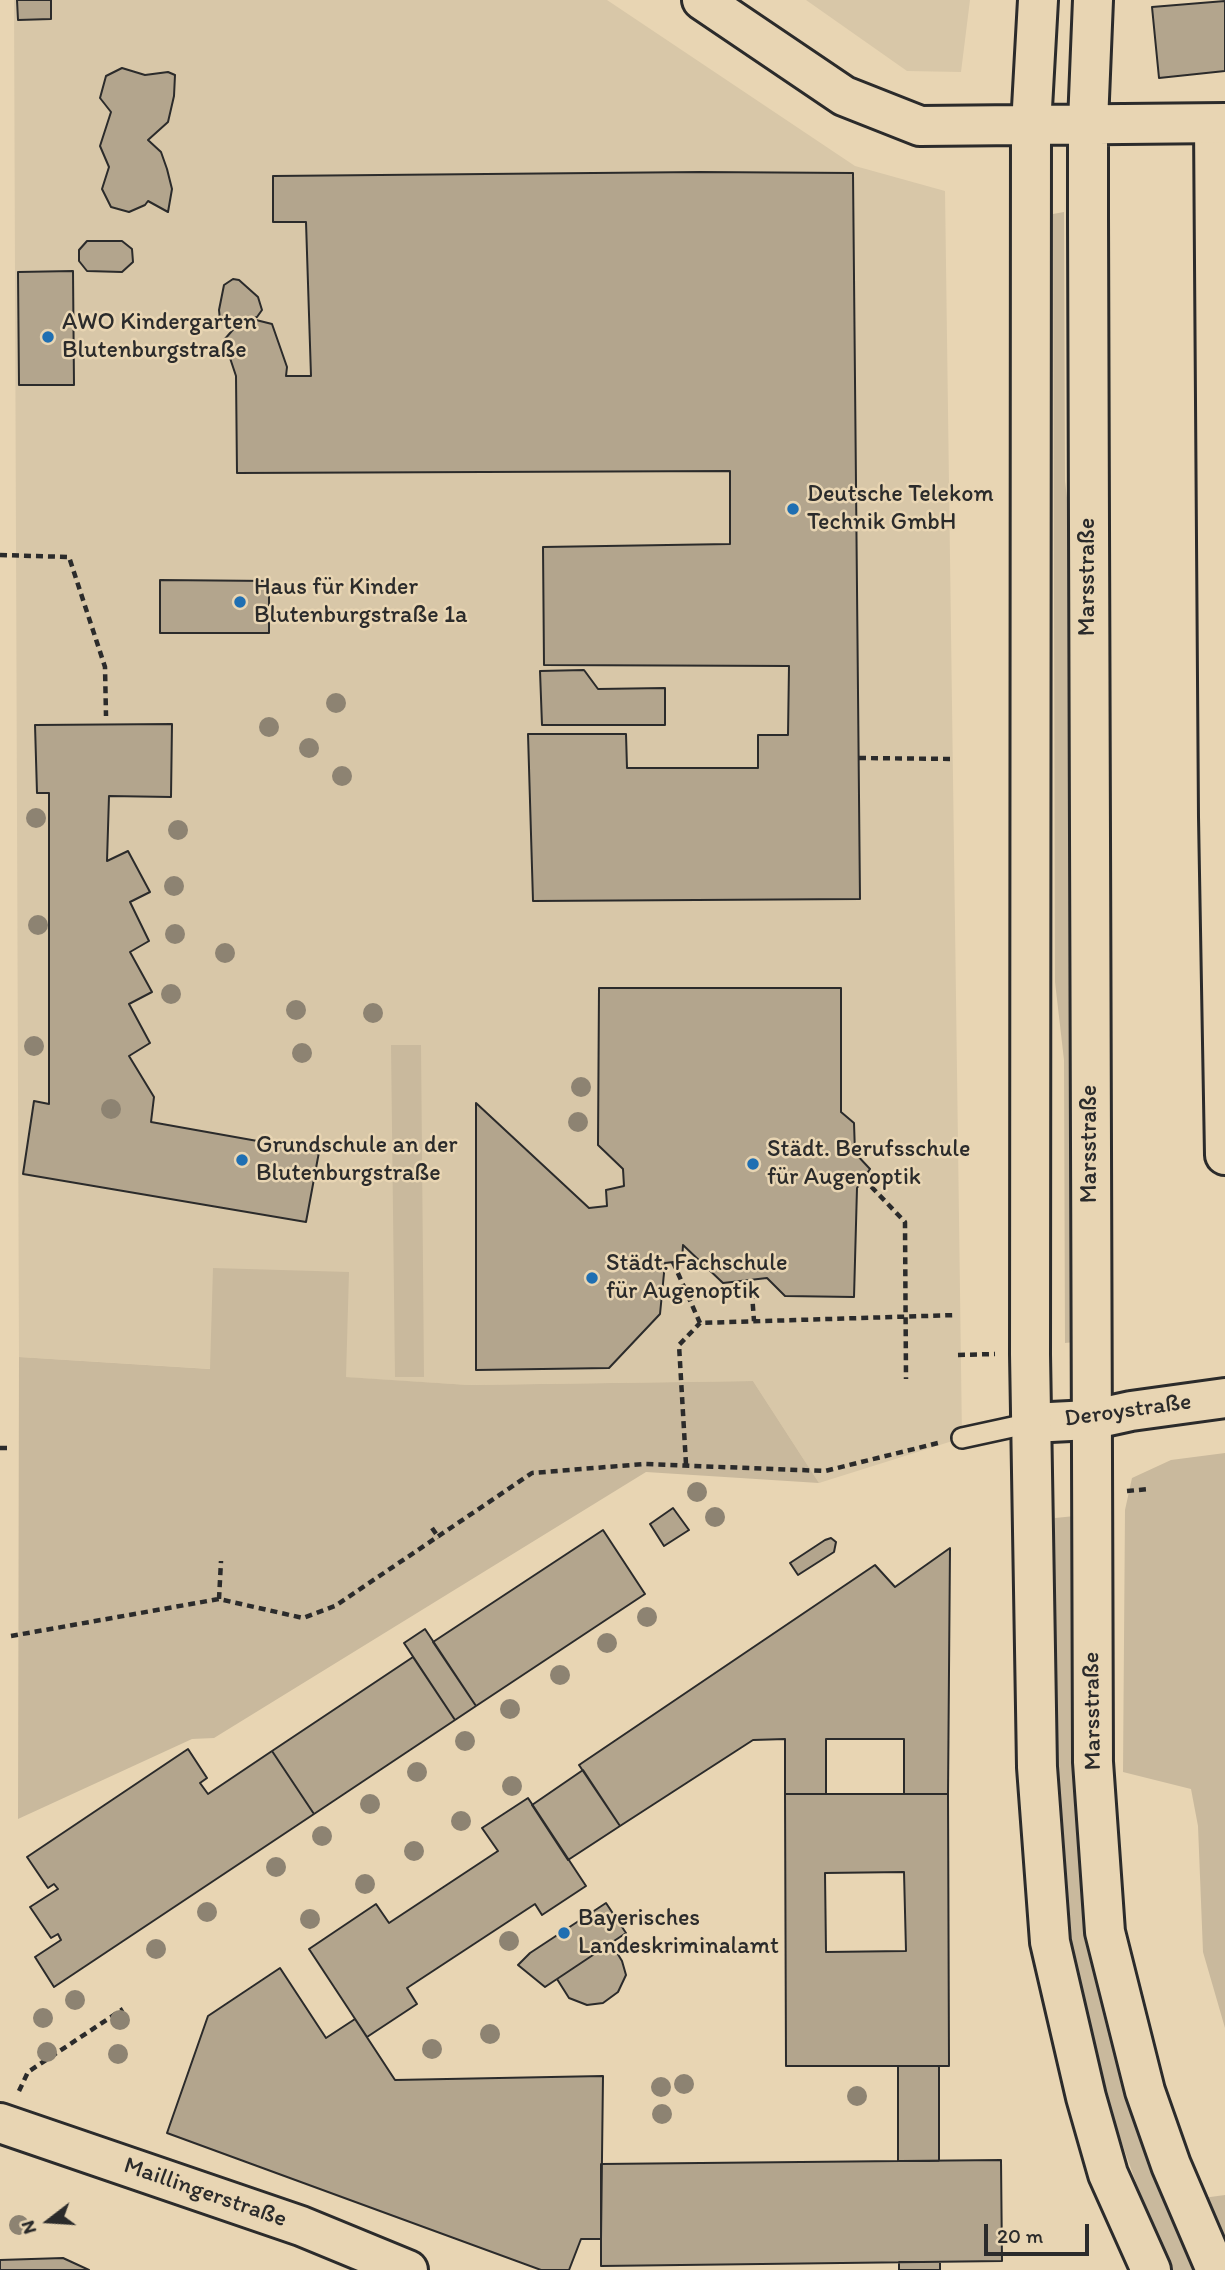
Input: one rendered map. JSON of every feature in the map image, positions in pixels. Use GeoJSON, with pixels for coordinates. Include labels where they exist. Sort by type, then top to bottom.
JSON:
{"type":"FeatureCollection","features":[{"type":"Feature","properties":{"kind":"main road"},"geometry":{"type":"LineString","coordinates":[[702,0],[844,96],[920,126],[1219,123],[1225,1155]]}},
{"type":"Feature","properties":{"kind":"main road"},"geometry":{"type":"LineString","coordinates":[[1038,0],[1031,126],[1031,1423],[1037,1767],[1050,1942],[1086,2097],[1108,2174],[1151,2270]]}},
{"type":"Feature","properties":{"kind":"main road","name":"Marsstraße"},"geometry":{"type":"LineString","coordinates":[[1093,0],[1088,123],[1093,1762],[1105,1933],[1145,2091],[1171,2165],[1216,2270]]}},
{"type":"Feature","properties":{"kind":"main road","name":"Deroystraße"},"geometry":{"type":"LineString","coordinates":[[1031,1423],[1090,1420],[1131,1411],[1225,1398]]}},
{"type":"Feature","properties":{"kind":"main road","name":"Maillingerstraße"},"geometry":{"type":"LineString","coordinates":[[7,2112],[408,2270]]}},
{"type":"Feature","properties":{"kind":"lane"},"geometry":{"type":"LineString","coordinates":[[962,1438],[1031,1423]]}},
{"type":"Feature","properties":{"kind":"path"},"geometry":{"type":"LineString","coordinates":[[0,555],[69,558],[105,667],[106,716]]}},
{"type":"Feature","properties":{"kind":"path"},"geometry":{"type":"LineString","coordinates":[[859,758],[955,759]]}},
{"type":"Feature","properties":{"kind":"path"},"geometry":{"type":"LineString","coordinates":[[863,1178],[905,1222],[906,1379]]}},
{"type":"Feature","properties":{"kind":"path"},"geometry":{"type":"LineString","coordinates":[[673,1262],[700,1323]]}},
{"type":"Feature","properties":{"kind":"path"},"geometry":{"type":"LineString","coordinates":[[751,1280],[754,1321]]}},
{"type":"Feature","properties":{"kind":"path"},"geometry":{"type":"LineString","coordinates":[[686,1464],[679,1345],[700,1323],[957,1315]]}},
{"type":"Feature","properties":{"kind":"path"},"geometry":{"type":"LineString","coordinates":[[958,1355],[997,1354]]}},
{"type":"Feature","properties":{"kind":"path"},"geometry":{"type":"LineString","coordinates":[[11,1636],[219,1599],[303,1618],[335,1606],[533,1473],[644,1464],[825,1471],[962,1438]]}},
{"type":"Feature","properties":{"kind":"path"},"geometry":{"type":"LineString","coordinates":[[0,1448],[11,1448]]}},
{"type":"Feature","properties":{"kind":"path"},"geometry":{"type":"LineString","coordinates":[[432,1528],[439,1538]]}},
{"type":"Feature","properties":{"kind":"path"},"geometry":{"type":"LineString","coordinates":[[219,1599],[221,1561]]}},
{"type":"Feature","properties":{"kind":"path"},"geometry":{"type":"LineString","coordinates":[[7,2112],[28,2072],[123,2008]]}},
{"type":"Feature","properties":{"kind":"shaded area"},"geometry":{"type":"Polygon","coordinates":[[[14,0],[607,0],[855,166],[945,191],[962,1438],[819,1483],[753,1381],[469,1385],[19,1357],[14,0]]]}},
{"type":"Feature","properties":{"kind":"shaded area"},"geometry":{"type":"Polygon","coordinates":[[[806,0],[970,0],[961,72],[907,71],[806,0]]]}},
{"type":"Feature","properties":{"kind":"shaded area"},"geometry":{"type":"Polygon","coordinates":[[[1064,212],[1065,481],[1073,548],[1075,1342],[1065,1343],[1064,1060],[1055,982],[1053,214],[1064,212]]]}},
{"type":"Feature","properties":{"kind":"shaded area"},"geometry":{"type":"Polygon","coordinates":[[[391,1045],[421,1045],[424,1377],[395,1377],[391,1045]]]}},
{"type":"Feature","properties":{"kind":"shaded area"},"geometry":{"type":"Polygon","coordinates":[[[213,1268],[349,1272],[346,1377],[469,1385],[753,1381],[819,1483],[646,1472],[214,1738],[192,1739],[18,1819],[19,1357],[210,1369],[213,1268]]]}},
{"type":"Feature","properties":{"kind":"shaded area"},"geometry":{"type":"Polygon","coordinates":[[[1225,1453],[1225,2028],[1203,1952],[1198,1826],[1191,1789],[1123,1772],[1125,1510],[1132,1478],[1171,1460],[1225,1453]]]}},
{"type":"Feature","properties":{"kind":"shaded area"},"geometry":{"type":"Polygon","coordinates":[[[1075,1516],[1090,1941],[1111,2038],[1138,2134],[1194,2270],[1173,2270],[1125,2152],[1090,2030],[1066,1905],[1054,1767],[1055,1518],[1075,1516]]]}},
{"type":"Feature","properties":{"kind":"shaded area"},"geometry":{"type":"Polygon","coordinates":[[[1225,2195],[1225,2242],[1203,2198],[1225,2195]]]}},
{"type":"Feature","properties":{"kind":"building"},"geometry":{"type":"Polygon","coordinates":[[[17,0],[51,0],[51,19],[18,20],[17,0]]]}},
{"type":"Feature","properties":{"kind":"building"},"geometry":{"type":"Polygon","coordinates":[[[1225,1],[1225,71],[1159,78],[1152,7],[1225,1]]]}},
{"type":"Feature","properties":{"kind":"building"},"geometry":{"type":"Polygon","coordinates":[[[122,68],[145,75],[168,72],[175,75],[174,96],[168,122],[148,140],[161,152],[167,169],[172,189],[168,212],[148,201],[129,212],[111,207],[102,189],[109,167],[100,146],[111,112],[100,98],[106,76],[122,68]]]}},
{"type":"Feature","properties":{"kind":"building","name":"Deutsche Telekom Technik GmbH"},"geometry":{"type":"Polygon","coordinates":[[[853,173],[860,899],[533,901],[528,734],[626,734],[627,768],[758,768],[758,735],[788,735],[789,666],[544,665],[543,547],[730,544],[730,471],[237,473],[236,376],[224,340],[238,324],[252,319],[272,324],[287,367],[286,376],[311,376],[306,222],[273,222],[273,176],[853,173]]]}},
{"type":"Feature","properties":{"kind":"building"},"geometry":{"type":"Polygon","coordinates":[[[87,241],[122,241],[132,249],[133,262],[122,272],[87,271],[79,261],[79,250],[87,241]]]}},
{"type":"Feature","properties":{"kind":"building"},"geometry":{"type":"Polygon","coordinates":[[[73,271],[74,385],[19,385],[18,272],[73,271]]]}},
{"type":"Feature","properties":{"kind":"building"},"geometry":{"type":"Polygon","coordinates":[[[233,279],[239,280],[258,297],[262,310],[257,317],[228,326],[220,320],[219,310],[224,285],[233,279]]]}},
{"type":"Feature","properties":{"kind":"building"},"geometry":{"type":"Polygon","coordinates":[[[160,580],[269,581],[269,633],[160,633],[160,580]]]}},
{"type":"Feature","properties":{"kind":"building"},"geometry":{"type":"Polygon","coordinates":[[[584,670],[598,689],[665,688],[665,725],[542,725],[540,671],[584,670]]]}},
{"type":"Feature","properties":{"kind":"building"},"geometry":{"type":"Polygon","coordinates":[[[172,724],[171,797],[109,796],[107,861],[128,851],[150,892],[130,902],[149,941],[130,952],[152,992],[129,1004],[150,1043],[129,1056],[154,1097],[151,1122],[319,1152],[306,1222],[23,1174],[34,1101],[49,1104],[49,793],[37,793],[35,725],[172,724]]]}},
{"type":"Feature","properties":{"kind":"building"},"geometry":{"type":"Polygon","coordinates":[[[599,988],[841,988],[841,1112],[854,1123],[855,1153],[870,1169],[857,1188],[854,1297],[785,1296],[767,1278],[723,1283],[683,1245],[682,1261],[665,1263],[660,1314],[609,1368],[476,1370],[476,1103],[589,1208],[607,1206],[606,1190],[624,1186],[623,1169],[598,1145],[599,988]]]}},
{"type":"Feature","properties":{"kind":"building"},"geometry":{"type":"Polygon","coordinates":[[[673,1508],[689,1530],[664,1546],[650,1524],[673,1508]]]}},
{"type":"Feature","properties":{"kind":"building"},"geometry":{"type":"Polygon","coordinates":[[[603,1530],[645,1594],[476,1706],[433,1642],[603,1530]]]}},
{"type":"Feature","properties":{"kind":"building"},"geometry":{"type":"Polygon","coordinates":[[[831,1538],[836,1542],[834,1552],[798,1575],[790,1563],[831,1538]]]}},
{"type":"Feature","properties":{"kind":"building"},"geometry":{"type":"Polygon","coordinates":[[[950,1548],[948,1794],[904,1794],[904,1739],[826,1739],[826,1794],[785,1794],[785,1739],[753,1740],[620,1826],[579,1765],[875,1565],[895,1587],[950,1548]]]}},
{"type":"Feature","properties":{"kind":"building"},"geometry":{"type":"Polygon","coordinates":[[[425,1629],[476,1706],[455,1720],[404,1643],[425,1629]]]}},
{"type":"Feature","properties":{"kind":"building"},"geometry":{"type":"Polygon","coordinates":[[[413,1657],[455,1720],[314,1814],[272,1751],[413,1657]]]}},
{"type":"Feature","properties":{"kind":"building"},"geometry":{"type":"Polygon","coordinates":[[[188,1749],[207,1778],[200,1783],[208,1794],[272,1751],[314,1814],[54,1987],[35,1957],[61,1940],[58,1934],[51,1938],[30,1907],[58,1889],[54,1884],[48,1888],[27,1857],[188,1749]]]}},
{"type":"Feature","properties":{"kind":"building"},"geometry":{"type":"Polygon","coordinates":[[[583,1770],[620,1826],[568,1860],[532,1805],[583,1770]]]}},
{"type":"Feature","properties":{"kind":"building"},"geometry":{"type":"Polygon","coordinates":[[[785,1794],[948,1794],[949,2066],[786,2066],[785,1794]],[[904,1872],[825,1873],[826,1952],[906,1951],[904,1872]]]}},
{"type":"Feature","properties":{"kind":"building"},"geometry":{"type":"Polygon","coordinates":[[[528,1798],[586,1886],[542,1915],[535,1904],[407,1988],[417,2004],[367,2037],[309,1949],[376,1904],[389,1923],[498,1851],[482,1828],[528,1798]]]}},
{"type":"Feature","properties":{"kind":"building"},"geometry":{"type":"Polygon","coordinates":[[[606,1903],[626,1933],[545,1987],[518,1965],[530,1953],[606,1903]]]}},
{"type":"Feature","properties":{"kind":"building"},"geometry":{"type":"Polygon","coordinates":[[[611,1943],[622,1961],[626,1975],[618,1992],[603,2003],[587,2005],[569,1998],[557,1979],[611,1943]]]}},
{"type":"Feature","properties":{"kind":"building"},"geometry":{"type":"Polygon","coordinates":[[[280,1968],[326,2038],[355,2019],[395,2080],[603,2076],[601,2239],[581,2239],[569,2270],[541,2270],[167,2133],[208,2016],[280,1968]]]}},
{"type":"Feature","properties":{"kind":"building"},"geometry":{"type":"Polygon","coordinates":[[[898,2066],[939,2066],[939,2161],[898,2161],[898,2066]]]}},
{"type":"Feature","properties":{"kind":"building"},"geometry":{"type":"Polygon","coordinates":[[[1001,2160],[1002,2261],[601,2266],[601,2164],[1001,2160]]]}},
{"type":"Feature","properties":{"kind":"building"},"geometry":{"type":"Polygon","coordinates":[[[63,2258],[89,2270],[0,2270],[0,2260],[63,2258]]]}},
{"type":"Feature","properties":{"kind":"building"},"geometry":{"type":"Polygon","coordinates":[[[899,2262],[940,2262],[940,2270],[899,2270],[899,2262]]]}},
{"type":"Feature","properties":{"kind":"place","name":"AWO Kindergarten Blutenburgstraße"},"geometry":{"type":"Point","coordinates":[48,337]}},
{"type":"Feature","properties":{"kind":"place","name":"Deutsche Telekom Technik GmbH"},"geometry":{"type":"Point","coordinates":[793,509]}},
{"type":"Feature","properties":{"kind":"place","name":"Haus für Kinder Blutenburgstraße 1a"},"geometry":{"type":"Point","coordinates":[240,602]}},
{"type":"Feature","properties":{"kind":"place","name":"Grundschule an der Blutenburgstraße"},"geometry":{"type":"Point","coordinates":[242,1160]}},
{"type":"Feature","properties":{"kind":"place","name":"Städt. Berufsschule für Augenoptik"},"geometry":{"type":"Point","coordinates":[753,1164]}},
{"type":"Feature","properties":{"kind":"place","name":"Städt. Fachschule für Augenoptik"},"geometry":{"type":"Point","coordinates":[592,1278]}},
{"type":"Feature","properties":{"kind":"place","name":"Bayerisches Landeskriminalamt"},"geometry":{"type":"Point","coordinates":[564,1933]}}]}
